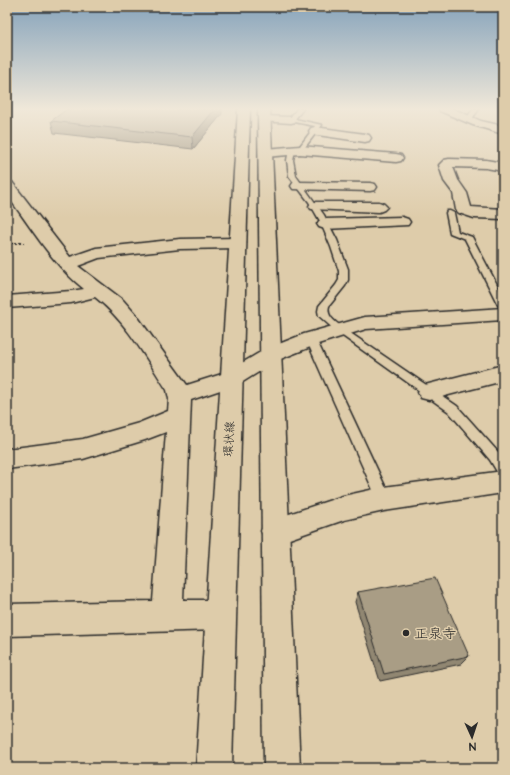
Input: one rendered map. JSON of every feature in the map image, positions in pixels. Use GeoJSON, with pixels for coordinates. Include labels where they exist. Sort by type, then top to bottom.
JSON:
{"type":"FeatureCollection","features":[{"type":"Feature","properties":{"kind":"street","name":"環状線"},"geometry":{"type":"LineString","coordinates":[[214,768],[219,615],[233,378],[238,244],[252,145]]}},
{"type":"Feature","properties":{"kind":"street"},"geometry":{"type":"LineString","coordinates":[[263,145],[265,153],[282,768]]}},
{"type":"Feature","properties":{"kind":"street"},"geometry":{"type":"LineString","coordinates":[[265,153],[296,150],[396,158]]}},
{"type":"Feature","properties":{"kind":"street"},"geometry":{"type":"LineString","coordinates":[[503,167],[486,164],[449,163],[446,165],[451,181],[460,193],[464,210],[474,213],[503,214]]}},
{"type":"Feature","properties":{"kind":"street"},"geometry":{"type":"LineString","coordinates":[[7,185],[76,274],[116,304],[130,320],[178,389],[180,406],[167,616]]}},
{"type":"Feature","properties":{"kind":"street"},"geometry":{"type":"LineString","coordinates":[[298,186],[370,187]]}},
{"type":"Feature","properties":{"kind":"street"},"geometry":{"type":"LineString","coordinates":[[316,206],[379,207]]}},
{"type":"Feature","properties":{"kind":"street"},"geometry":{"type":"LineString","coordinates":[[325,224],[402,222]]}},
{"type":"Feature","properties":{"kind":"street"},"geometry":{"type":"LineString","coordinates":[[67,264],[96,253],[180,244],[238,244]]}},
{"type":"Feature","properties":{"kind":"street"},"geometry":{"type":"LineString","coordinates":[[7,302],[71,297],[99,291]]}},
{"type":"Feature","properties":{"kind":"street"},"geometry":{"type":"LineString","coordinates":[[7,459],[83,449],[145,431],[180,406],[233,378],[271,355],[311,339],[340,330],[364,323],[503,314]]}},
{"type":"Feature","properties":{"kind":"street"},"geometry":{"type":"LineString","coordinates":[[429,392],[503,373]]}},
{"type":"Feature","properties":{"kind":"street"},"geometry":{"type":"LineString","coordinates":[[275,532],[343,508],[384,499],[503,482]]}},
{"type":"Feature","properties":{"kind":"street"},"geometry":{"type":"LineString","coordinates":[[7,620],[219,615]]}},
{"type":"Feature","properties":{"kind":"lane"},"geometry":{"type":"LineString","coordinates":[[301,145],[290,159],[291,174],[298,186],[316,206],[340,257],[344,274],[338,292],[324,303],[323,312],[325,317],[340,330],[453,409],[494,456],[503,471]]}},
{"type":"Feature","properties":{"kind":"lane"},"geometry":{"type":"LineString","coordinates":[[450,213],[454,233],[468,237],[503,305]]}},
{"type":"Feature","properties":{"kind":"lane"},"geometry":{"type":"LineString","coordinates":[[311,339],[384,499]]}},
{"type":"Feature","properties":{"kind":"building","name":"正泉寺"},"geometry":{"type":"Polygon","coordinates":[[[435,578],[469,656],[384,674],[358,592],[435,578]]]}},
{"type":"Feature","properties":{"kind":"place","name":"正泉寺"},"geometry":{"type":"Point","coordinates":[406,633]}}]}
